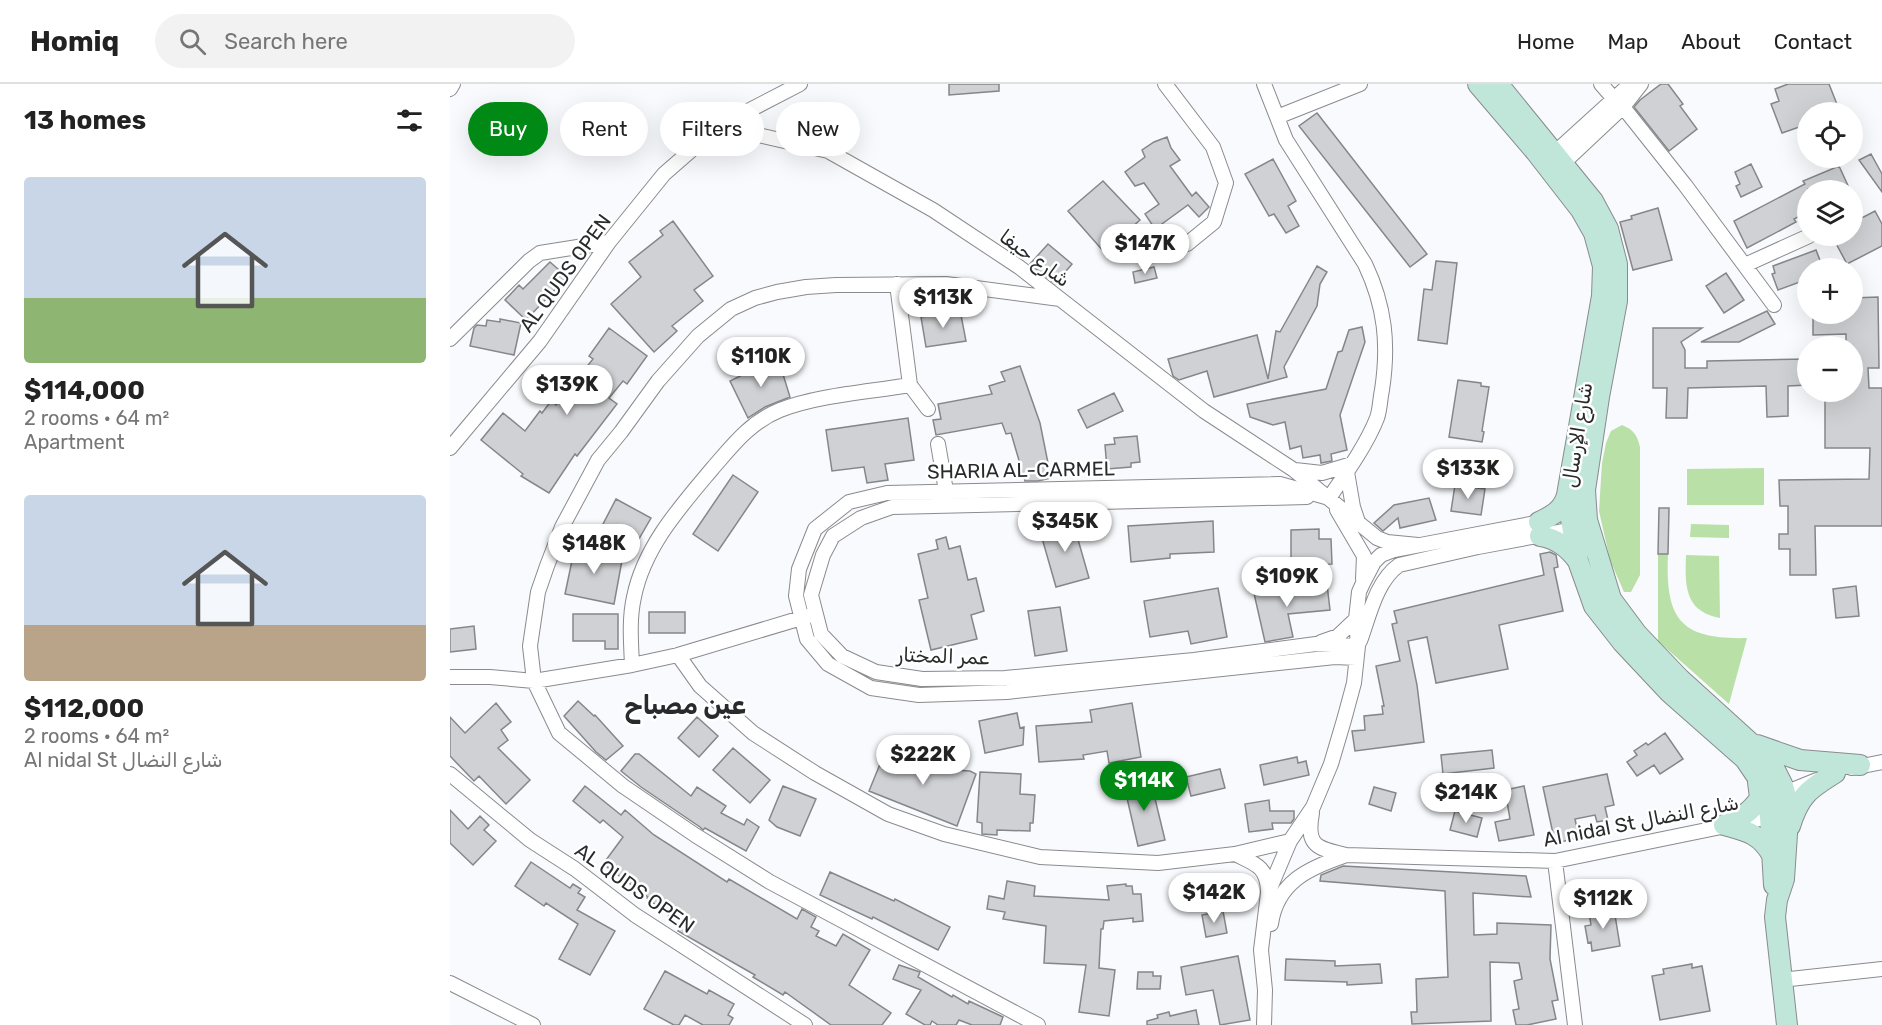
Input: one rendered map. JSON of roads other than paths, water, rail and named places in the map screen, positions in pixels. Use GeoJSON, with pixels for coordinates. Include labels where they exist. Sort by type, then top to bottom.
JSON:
{"type":"FeatureCollection","features":[{"type":"Feature","properties":{"kind":"main road","name":"شارع الإرسال"},"geometry":{"type":"LineString","coordinates":[[1478,84],[1593,201],[1608,229],[1617,264],[1617,301],[1579,521],[1578,561],[1594,606],[1623,643],[1669,692],[1745,759],[1766,790],[1770,817],[1772,878],[1777,900]]}},
{"type":"Feature","properties":{"kind":"main road","name":"شارع الإرسال"},"geometry":{"type":"LineString","coordinates":[[1498,84],[1554,163],[1594,233],[1603,266],[1602,296],[1567,495],[1611,599],[1637,634],[1680,679],[1772,764],[1785,793],[1787,834],[1784,879],[1777,900],[1775,917],[1787,1025]]}},
{"type":"Feature","properties":{"kind":"main road"},"geometry":{"type":"LineString","coordinates":[[1567,495],[1565,502],[1539,529],[1569,548],[1578,561]]}},
{"type":"Feature","properties":{"kind":"main road"},"geometry":{"type":"LineString","coordinates":[[1749,741],[1800,760],[1860,765]]}},
{"type":"Feature","properties":{"kind":"main road"},"geometry":{"type":"LineString","coordinates":[[1787,834],[1800,799],[1835,773]]}},
{"type":"Feature","properties":{"kind":"main road"},"geometry":{"type":"LineString","coordinates":[[1724,825],[1745,816],[1755,806],[1760,793],[1756,774]]}},
{"type":"Feature","properties":{"kind":"main road"},"geometry":{"type":"LineString","coordinates":[[1724,825],[1760,838],[1772,855]]}},
{"type":"Feature","properties":{"kind":"street"},"geometry":{"type":"LineString","coordinates":[[450,89],[453,84]]}},
{"type":"Feature","properties":{"kind":"street"},"geometry":{"type":"LineString","coordinates":[[764,103],[800,84]]}},
{"type":"Feature","properties":{"kind":"street"},"geometry":{"type":"LineString","coordinates":[[1165,84],[1214,147],[1226,183],[1214,222],[1187,244]]}},
{"type":"Feature","properties":{"kind":"street"},"geometry":{"type":"LineString","coordinates":[[1264,84],[1286,140],[1365,264],[1382,308],[1385,367],[1378,417],[1329,498],[1369,559],[1399,565],[1478,547],[1539,529]]}},
{"type":"Feature","properties":{"kind":"street"},"geometry":{"type":"LineString","coordinates":[[1277,117],[1360,84]]}},
{"type":"Feature","properties":{"kind":"street"},"geometry":{"type":"LineString","coordinates":[[1601,84],[1745,265],[1774,305]]}},
{"type":"Feature","properties":{"kind":"street"},"geometry":{"type":"LineString","coordinates":[[1618,103],[1626,88],[1637,84]]}},
{"type":"Feature","properties":{"kind":"street"},"geometry":{"type":"LineString","coordinates":[[1554,163],[1641,84]]}},
{"type":"Feature","properties":{"kind":"street","name":"شارع حيفا"},"geometry":{"type":"LineString","coordinates":[[764,136],[828,151],[933,210],[1018,267],[1204,411],[1294,470],[1377,538],[1387,542],[1418,546]]}},
{"type":"Feature","properties":{"kind":"street","name":"AL QUDS OPEN"},"geometry":{"type":"LineString","coordinates":[[450,448],[540,341],[609,242],[664,174],[685,156]]}},
{"type":"Feature","properties":{"kind":"street"},"geometry":{"type":"LineString","coordinates":[[1745,265],[1797,241]]}},
{"type":"Feature","properties":{"kind":"street"},"geometry":{"type":"LineString","coordinates":[[450,339],[529,261],[540,253],[609,242]]}},
{"type":"Feature","properties":{"kind":"street"},"geometry":{"type":"LineString","coordinates":[[897,284],[910,385],[928,410]]}},
{"type":"Feature","properties":{"kind":"street"},"geometry":{"type":"LineString","coordinates":[[1038,1025],[770,882],[623,786],[559,733],[534,681],[530,646],[538,592],[562,527],[598,460],[658,381],[698,336],[731,309],[766,295],[806,287],[897,284],[946,284],[1060,299]]}},
{"type":"Feature","properties":{"kind":"street"},"geometry":{"type":"LineString","coordinates":[[632,665],[631,620],[634,596],[645,561],[689,496],[744,432],[780,410],[910,385]]}},
{"type":"Feature","properties":{"kind":"street"},"geometry":{"type":"LineString","coordinates":[[939,444],[946,492],[952,506]]}},
{"type":"Feature","properties":{"kind":"street"},"geometry":{"type":"LineString","coordinates":[[1280,484],[1287,474],[1281,461]]}},
{"type":"Feature","properties":{"kind":"street"},"geometry":{"type":"LineString","coordinates":[[1294,470],[1322,473],[1349,468]]}},
{"type":"Feature","properties":{"kind":"street"},"geometry":{"type":"LineString","coordinates":[[1349,468],[1353,507],[1359,524]]}},
{"type":"Feature","properties":{"kind":"street","name":"SHARIA AL-CARMEL"},"geometry":{"type":"LineString","coordinates":[[1329,498],[1280,484],[887,493],[849,502],[816,530],[799,569],[796,596],[807,639],[828,664],[871,688],[919,695],[1007,692],[1335,657],[1357,652]]}},
{"type":"Feature","properties":{"kind":"street","name":"عمر المختار"},"geometry":{"type":"LineString","coordinates":[[1329,498],[1276,497],[892,507],[861,518],[833,536],[823,555],[811,595],[821,634],[842,656],[876,672],[922,679],[1005,678],[1194,660],[1316,644],[1357,652]]}},
{"type":"Feature","properties":{"kind":"street"},"geometry":{"type":"LineString","coordinates":[[1369,559],[1394,550],[1579,521]]}},
{"type":"Feature","properties":{"kind":"street"},"geometry":{"type":"LineString","coordinates":[[1268,893],[1290,841],[1313,807],[1331,764],[1354,683],[1359,592],[1369,559]]}},
{"type":"Feature","properties":{"kind":"street"},"geometry":{"type":"LineString","coordinates":[[1357,652],[1384,581],[1399,565]]}},
{"type":"Feature","properties":{"kind":"street"},"geometry":{"type":"LineString","coordinates":[[450,676],[534,681],[632,665],[678,655],[816,613]]}},
{"type":"Feature","properties":{"kind":"street"},"geometry":{"type":"LineString","coordinates":[[1316,644],[1338,636],[1356,620]]}},
{"type":"Feature","properties":{"kind":"street"},"geometry":{"type":"LineString","coordinates":[[678,655],[700,686],[753,733],[815,773],[888,814],[944,834],[1040,857],[1158,863],[1235,854],[1290,841]]}},
{"type":"Feature","properties":{"kind":"street"},"geometry":{"type":"LineString","coordinates":[[1770,817],[1785,793],[1860,765],[1882,762]]}},
{"type":"Feature","properties":{"kind":"street","name":"AL QUDS OPEN"},"geometry":{"type":"LineString","coordinates":[[450,774],[530,840],[575,869],[635,915],[805,1025]]}},
{"type":"Feature","properties":{"kind":"street"},"geometry":{"type":"LineString","coordinates":[[1313,807],[1309,832],[1312,841],[1321,848],[1346,855]]}},
{"type":"Feature","properties":{"kind":"street","name":"Al nidal St شارع النضال"},"geometry":{"type":"LineString","coordinates":[[1346,855],[1555,861],[1770,817]]}},
{"type":"Feature","properties":{"kind":"street"},"geometry":{"type":"LineString","coordinates":[[1235,854],[1258,865],[1267,877],[1268,893],[1261,950],[1265,990],[1264,1025]]}},
{"type":"Feature","properties":{"kind":"street"},"geometry":{"type":"LineString","coordinates":[[1263,983],[1273,911],[1284,891],[1314,866],[1346,855]]}},
{"type":"Feature","properties":{"kind":"street"},"geometry":{"type":"LineString","coordinates":[[1555,861],[1575,1025]]}},
{"type":"Feature","properties":{"kind":"street"},"geometry":{"type":"LineString","coordinates":[[1781,980],[1882,969]]}},
{"type":"Feature","properties":{"kind":"street"},"geometry":{"type":"LineString","coordinates":[[450,983],[533,1025]]}},
{"type":"Feature","properties":{"kind":"district","name":"عين مصباح"},"geometry":{"type":"Point","coordinates":[685,705]}}]}
